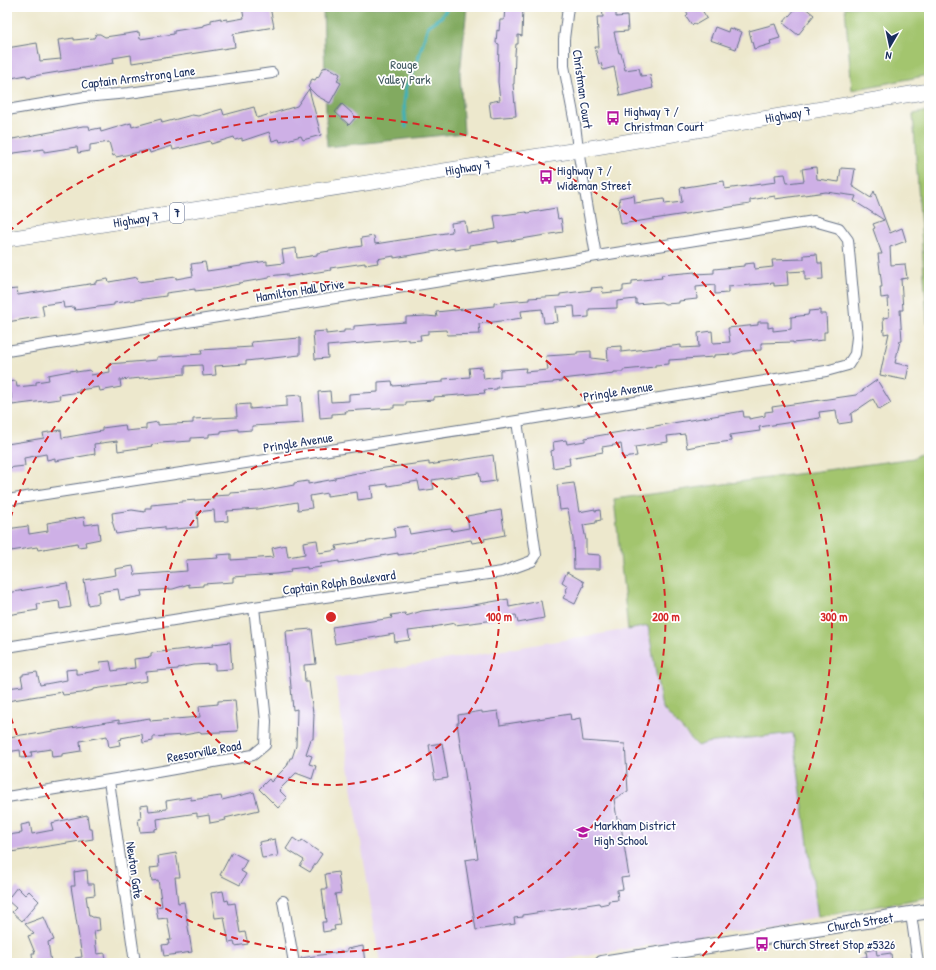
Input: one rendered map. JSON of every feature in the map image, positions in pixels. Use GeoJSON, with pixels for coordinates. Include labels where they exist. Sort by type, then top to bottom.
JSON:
{"type":"FeatureCollection","features":[{"type":"Feature","properties":{"kind":"main road","name":"Highway 7"},"geometry":{"type":"LineString","coordinates":[[7,238],[578,150],[929,91]]}},
{"type":"Feature","properties":{"kind":"street","name":"Christman Court"},"geometry":{"type":"LineString","coordinates":[[568,7],[564,39],[564,66],[575,124],[596,256]]}},
{"type":"Feature","properties":{"kind":"street","name":"Captain Armstrong Lane"},"geometry":{"type":"LineString","coordinates":[[7,110],[84,97],[129,93],[272,73]]}},
{"type":"Feature","properties":{"kind":"street","name":"Pringle Avenue"},"geometry":{"type":"LineString","coordinates":[[7,500],[517,421],[826,371],[848,365],[855,354],[858,337],[848,240],[839,228],[814,221],[596,256]]}},
{"type":"Feature","properties":{"kind":"street","name":"Hamilton Hall Drive"},"geometry":{"type":"LineString","coordinates":[[7,351],[596,256]]}},
{"type":"Feature","properties":{"kind":"street","name":"Captain Rolph Boulevard"},"geometry":{"type":"LineString","coordinates":[[7,647],[254,607],[502,572],[532,561],[536,555],[517,421]]}},
{"type":"Feature","properties":{"kind":"street","name":"Reesorville Road"},"geometry":{"type":"LineString","coordinates":[[7,796],[254,755],[265,745],[266,720],[254,607]]}},
{"type":"Feature","properties":{"kind":"street","name":"Newton Gate"},"geometry":{"type":"LineString","coordinates":[[109,780],[135,963]]}},
{"type":"Feature","properties":{"kind":"street"},"geometry":{"type":"LineString","coordinates":[[283,900],[294,963]]}},
{"type":"Feature","properties":{"kind":"street","name":"Church Street"},"geometry":{"type":"LineString","coordinates":[[602,963],[667,958],[929,911]]}},
{"type":"Feature","properties":{"kind":"street"},"geometry":{"type":"LineString","coordinates":[[911,914],[918,963]]}},
{"type":"Feature","properties":{"kind":"shaded area","name":"Markham District High School"},"geometry":{"type":"Polygon","coordinates":[[[648,626],[661,703],[669,716],[697,746],[706,743],[793,732],[818,917],[543,963],[380,963],[335,678],[648,626]]]}},
{"type":"Feature","properties":{"kind":"green space","name":"Rouge Valley Park"},"geometry":{"type":"Polygon","coordinates":[[[323,7],[467,7],[460,74],[464,133],[327,147],[323,7]]]}},
{"type":"Feature","properties":{"kind":"green space"},"geometry":{"type":"Polygon","coordinates":[[[845,7],[929,7],[929,75],[852,90],[845,7]]]}},
{"type":"Feature","properties":{"kind":"green space"},"geometry":{"type":"Polygon","coordinates":[[[929,111],[929,347],[913,114],[929,111]]]}},
{"type":"Feature","properties":{"kind":"green space"},"geometry":{"type":"Polygon","coordinates":[[[929,448],[929,897],[818,917],[793,733],[706,743],[698,746],[664,710],[661,703],[648,626],[628,630],[614,499],[914,458],[929,448]]]}},
{"type":"Feature","properties":{"kind":"building"},"geometry":{"type":"Polygon","coordinates":[[[242,7],[270,7],[274,27],[233,34],[235,47],[132,63],[131,55],[113,58],[114,63],[7,79],[7,48],[37,43],[40,61],[61,59],[58,40],[94,38],[96,34],[100,34],[105,37],[139,32],[140,39],[174,34],[174,31],[204,26],[211,23],[211,20],[221,18],[221,20],[227,19],[227,21],[244,18],[242,7]]]}},
{"type":"Feature","properties":{"kind":"building"},"geometry":{"type":"Polygon","coordinates":[[[505,7],[523,7],[522,36],[518,35],[518,44],[516,44],[513,84],[516,116],[491,118],[489,102],[500,100],[498,82],[499,44],[496,43],[497,30],[499,31],[500,20],[504,20],[505,7]]]}},
{"type":"Feature","properties":{"kind":"building"},"geometry":{"type":"Polygon","coordinates":[[[602,7],[616,7],[616,17],[627,16],[628,31],[614,32],[625,70],[639,68],[641,76],[650,75],[653,88],[620,96],[614,67],[603,70],[601,63],[599,64],[595,47],[599,47],[597,17],[603,17],[602,7]]]}},
{"type":"Feature","properties":{"kind":"building"},"geometry":{"type":"Polygon","coordinates":[[[684,7],[700,7],[707,18],[695,25],[694,23],[692,25],[686,16],[688,14],[684,7]]]}},
{"type":"Feature","properties":{"kind":"building"},"geometry":{"type":"Polygon","coordinates":[[[797,7],[804,7],[814,15],[798,35],[783,23],[797,7]]]}},
{"type":"Feature","properties":{"kind":"building"},"geometry":{"type":"Polygon","coordinates":[[[775,24],[780,38],[770,41],[771,44],[754,49],[749,31],[775,24]]]}},
{"type":"Feature","properties":{"kind":"building"},"geometry":{"type":"Polygon","coordinates":[[[715,27],[728,32],[729,28],[742,32],[736,49],[710,40],[715,27]]]}},
{"type":"Feature","properties":{"kind":"building"},"geometry":{"type":"Polygon","coordinates":[[[328,67],[340,74],[337,81],[341,83],[330,103],[317,96],[308,87],[312,79],[315,80],[317,77],[318,78],[323,68],[328,67]]]}},
{"type":"Feature","properties":{"kind":"building"},"geometry":{"type":"Polygon","coordinates":[[[309,89],[321,135],[303,140],[301,136],[280,142],[279,139],[272,141],[269,132],[242,141],[242,138],[235,140],[234,137],[211,144],[210,141],[173,150],[172,146],[150,153],[149,150],[116,157],[115,155],[113,156],[109,142],[90,145],[90,151],[78,153],[76,147],[44,152],[44,149],[7,154],[7,140],[83,126],[89,126],[90,130],[100,128],[101,132],[131,123],[132,127],[161,119],[162,123],[192,115],[198,116],[222,109],[224,115],[254,107],[257,118],[297,106],[309,89]]]}},
{"type":"Feature","properties":{"kind":"building"},"geometry":{"type":"Polygon","coordinates":[[[342,104],[356,117],[349,125],[335,112],[342,104]]]}},
{"type":"Feature","properties":{"kind":"building"},"geometry":{"type":"Polygon","coordinates":[[[816,167],[817,179],[839,182],[841,168],[855,169],[852,186],[871,198],[874,191],[890,233],[902,228],[906,241],[890,247],[891,265],[905,264],[907,278],[901,279],[903,310],[900,310],[902,341],[900,341],[895,363],[909,366],[906,380],[880,375],[889,333],[884,334],[883,318],[889,317],[888,297],[881,298],[880,287],[882,287],[878,254],[882,254],[873,229],[875,228],[873,224],[884,220],[854,201],[856,196],[826,192],[775,199],[775,196],[750,200],[750,204],[621,224],[618,206],[620,206],[619,198],[634,195],[635,203],[664,199],[665,204],[682,202],[680,188],[724,181],[725,189],[776,182],[775,175],[785,174],[787,183],[804,181],[802,169],[816,167]]]}},
{"type":"Feature","properties":{"kind":"building"},"geometry":{"type":"Polygon","coordinates":[[[556,208],[558,219],[561,218],[563,232],[498,243],[498,241],[469,245],[469,248],[455,250],[455,248],[394,258],[394,256],[377,259],[378,263],[365,265],[365,263],[330,268],[331,270],[287,277],[287,274],[269,276],[269,278],[213,289],[195,291],[195,289],[166,293],[166,296],[114,303],[114,305],[75,310],[74,307],[64,308],[63,302],[42,305],[44,316],[7,322],[7,290],[17,289],[18,295],[96,283],[96,281],[108,279],[109,282],[137,277],[138,282],[176,277],[176,279],[193,276],[191,264],[205,262],[207,271],[267,261],[267,265],[284,263],[282,250],[296,248],[297,258],[317,255],[317,253],[362,246],[361,238],[374,236],[375,244],[452,232],[451,223],[465,221],[467,233],[479,232],[496,229],[494,216],[527,213],[556,208]]]}},
{"type":"Feature","properties":{"kind":"building"},"geometry":{"type":"Polygon","coordinates":[[[817,254],[818,263],[822,263],[823,279],[805,280],[805,271],[787,272],[788,285],[774,286],[774,283],[728,287],[728,293],[715,294],[715,285],[696,287],[697,299],[665,304],[661,302],[636,304],[636,299],[617,301],[617,308],[589,309],[589,317],[575,318],[574,306],[556,307],[558,322],[544,323],[542,309],[521,311],[522,318],[479,324],[480,334],[447,335],[446,330],[428,331],[428,334],[420,335],[421,340],[408,341],[408,339],[327,346],[328,358],[315,359],[313,332],[326,331],[326,334],[344,332],[344,330],[354,330],[354,326],[406,322],[406,317],[437,317],[436,312],[494,306],[494,303],[529,300],[529,298],[560,296],[560,294],[592,290],[591,288],[602,287],[603,293],[623,291],[623,286],[632,285],[632,281],[662,278],[661,275],[695,272],[695,274],[714,273],[714,269],[744,266],[744,264],[754,263],[755,269],[773,267],[772,260],[804,259],[804,255],[817,254]]]}},
{"type":"Feature","properties":{"kind":"building"},"geometry":{"type":"Polygon","coordinates":[[[820,310],[820,314],[826,314],[827,332],[824,332],[824,340],[793,343],[761,343],[761,350],[744,351],[735,354],[714,355],[714,357],[669,360],[669,364],[655,365],[655,367],[562,379],[562,381],[553,383],[497,387],[497,389],[484,390],[485,393],[434,397],[434,400],[406,402],[406,405],[394,405],[394,408],[345,411],[346,413],[332,414],[332,417],[320,418],[318,392],[330,391],[331,402],[349,401],[349,394],[378,392],[378,382],[392,381],[393,386],[443,382],[443,379],[470,377],[469,368],[482,367],[484,379],[500,377],[500,370],[526,368],[525,372],[548,370],[546,356],[577,354],[577,352],[591,351],[591,358],[608,360],[607,347],[621,346],[621,352],[681,345],[681,348],[699,347],[698,333],[712,331],[713,343],[730,342],[728,328],[758,325],[758,322],[768,322],[768,328],[773,327],[773,331],[791,329],[791,317],[808,315],[809,311],[820,310]]]}},
{"type":"Feature","properties":{"kind":"building"},"geometry":{"type":"Polygon","coordinates":[[[300,338],[300,355],[246,361],[246,364],[215,366],[216,375],[203,376],[202,365],[185,366],[185,374],[120,380],[121,387],[100,391],[99,387],[79,390],[79,392],[59,395],[60,399],[12,405],[11,393],[7,393],[7,382],[16,381],[17,387],[36,385],[36,382],[49,380],[48,375],[64,372],[90,370],[91,375],[110,372],[109,364],[157,360],[157,357],[202,354],[201,350],[252,347],[251,342],[300,338]]]}},
{"type":"Feature","properties":{"kind":"building"},"geometry":{"type":"Polygon","coordinates":[[[877,380],[891,403],[879,410],[873,399],[851,414],[852,422],[838,424],[836,410],[819,412],[820,418],[759,427],[760,431],[730,435],[731,441],[687,448],[685,434],[667,436],[668,442],[635,447],[637,456],[623,458],[621,444],[602,447],[603,452],[569,458],[570,465],[553,468],[551,451],[554,450],[553,442],[566,440],[567,444],[585,441],[585,438],[743,411],[744,417],[749,417],[749,419],[765,416],[765,412],[773,411],[772,407],[856,395],[877,380]]]}},
{"type":"Feature","properties":{"kind":"building"},"geometry":{"type":"Polygon","coordinates":[[[301,395],[303,423],[252,426],[252,430],[238,431],[238,429],[221,431],[221,433],[209,434],[209,437],[191,438],[191,441],[160,443],[151,445],[152,446],[118,451],[117,441],[94,444],[95,454],[55,461],[55,458],[47,460],[46,454],[24,458],[25,466],[7,468],[7,444],[44,438],[43,433],[61,430],[62,438],[102,431],[102,428],[125,425],[126,431],[146,429],[146,424],[158,422],[158,425],[193,423],[193,419],[237,417],[236,405],[250,404],[250,409],[287,406],[287,396],[301,395]]]}},
{"type":"Feature","properties":{"kind":"building"},"geometry":{"type":"Polygon","coordinates":[[[493,455],[496,481],[481,483],[479,473],[432,480],[434,489],[420,491],[418,481],[388,486],[387,484],[371,486],[373,498],[358,500],[357,492],[327,496],[327,493],[310,496],[312,508],[298,510],[297,502],[258,509],[227,511],[228,521],[215,522],[214,510],[197,512],[198,527],[164,530],[164,527],[116,534],[112,521],[112,513],[132,510],[145,512],[145,508],[151,508],[151,505],[214,499],[213,496],[230,495],[230,493],[261,491],[308,481],[308,484],[335,479],[335,477],[385,468],[429,462],[429,465],[493,455]]]}},
{"type":"Feature","properties":{"kind":"building"},"geometry":{"type":"Polygon","coordinates":[[[574,483],[579,512],[595,509],[595,511],[600,510],[601,520],[596,521],[596,523],[583,525],[586,540],[586,554],[600,555],[600,569],[574,569],[573,539],[568,509],[560,510],[557,485],[574,483]]]}},
{"type":"Feature","properties":{"kind":"building"},"geometry":{"type":"Polygon","coordinates":[[[501,510],[505,535],[484,539],[485,541],[472,543],[471,540],[412,553],[398,555],[398,553],[339,563],[339,561],[320,564],[321,567],[290,569],[291,572],[233,577],[233,582],[203,584],[203,586],[189,587],[189,584],[173,589],[141,591],[142,596],[120,600],[118,589],[98,592],[99,603],[88,605],[84,580],[116,575],[115,569],[133,566],[135,575],[187,571],[186,560],[218,558],[217,555],[231,554],[231,560],[274,557],[272,548],[286,545],[288,557],[305,554],[303,542],[317,540],[319,553],[337,550],[336,546],[395,537],[394,528],[408,526],[410,534],[441,529],[451,528],[452,531],[469,528],[467,516],[501,510]]]}},
{"type":"Feature","properties":{"kind":"building"},"geometry":{"type":"Polygon","coordinates":[[[84,517],[85,525],[98,523],[100,539],[85,542],[86,546],[78,547],[77,543],[38,550],[37,547],[11,551],[7,529],[28,526],[29,534],[48,531],[47,523],[84,517]]]}},
{"type":"Feature","properties":{"kind":"building"},"geometry":{"type":"Polygon","coordinates":[[[567,572],[584,582],[575,604],[563,598],[568,586],[562,582],[567,572]]]}},
{"type":"Feature","properties":{"kind":"building"},"geometry":{"type":"Polygon","coordinates":[[[67,583],[71,607],[60,609],[59,601],[37,604],[38,610],[7,615],[7,593],[67,583]]]}},
{"type":"Feature","properties":{"kind":"building"},"geometry":{"type":"Polygon","coordinates":[[[508,599],[509,607],[541,601],[544,618],[518,623],[516,615],[494,618],[495,620],[455,625],[455,623],[433,628],[408,631],[410,640],[395,642],[394,634],[335,644],[332,627],[392,618],[391,615],[405,613],[406,616],[422,611],[462,607],[508,599]]]}},
{"type":"Feature","properties":{"kind":"building"},"geometry":{"type":"Polygon","coordinates":[[[312,629],[316,664],[304,665],[305,682],[309,682],[314,713],[313,739],[311,739],[306,754],[312,756],[309,764],[316,766],[312,779],[296,773],[279,790],[287,798],[278,808],[259,789],[269,779],[271,782],[287,766],[290,758],[292,758],[296,746],[297,709],[293,710],[286,631],[312,629]]]}},
{"type":"Feature","properties":{"kind":"building"},"geometry":{"type":"Polygon","coordinates":[[[230,642],[232,669],[215,670],[215,664],[193,665],[178,669],[146,672],[147,681],[94,689],[82,693],[63,695],[62,692],[7,701],[7,688],[23,686],[21,676],[23,676],[23,674],[37,672],[40,685],[67,680],[66,670],[76,669],[76,674],[79,674],[101,670],[100,662],[110,661],[112,671],[135,668],[134,659],[151,657],[151,653],[213,646],[213,644],[230,642]]]}},
{"type":"Feature","properties":{"kind":"building"},"geometry":{"type":"Polygon","coordinates":[[[235,700],[238,731],[201,732],[184,735],[153,737],[153,741],[143,743],[142,734],[121,738],[122,739],[119,740],[120,745],[109,747],[107,736],[80,741],[81,751],[52,757],[51,749],[31,752],[32,757],[21,758],[20,750],[7,752],[7,738],[9,737],[119,720],[119,723],[150,718],[150,721],[200,717],[199,706],[218,704],[218,701],[235,700]]]}},
{"type":"Feature","properties":{"kind":"building"},"geometry":{"type":"Polygon","coordinates":[[[482,711],[482,713],[498,711],[500,725],[570,714],[571,720],[580,718],[583,741],[625,744],[628,791],[614,799],[617,819],[620,819],[629,877],[621,878],[623,889],[617,890],[618,900],[608,901],[609,903],[600,905],[599,903],[523,915],[523,917],[514,918],[515,924],[476,930],[465,860],[478,858],[457,723],[459,723],[458,715],[482,711]]]}},
{"type":"Feature","properties":{"kind":"building"},"geometry":{"type":"Polygon","coordinates":[[[442,743],[448,778],[435,780],[429,745],[442,743]]]}},
{"type":"Feature","properties":{"kind":"building"},"geometry":{"type":"Polygon","coordinates":[[[254,792],[259,810],[225,818],[226,820],[210,823],[209,815],[197,817],[197,813],[157,819],[158,828],[155,829],[155,831],[140,832],[138,819],[141,819],[140,806],[148,805],[149,811],[167,809],[166,801],[191,797],[191,800],[221,796],[222,800],[254,792]]]}},
{"type":"Feature","properties":{"kind":"building"},"geometry":{"type":"Polygon","coordinates":[[[87,815],[89,828],[92,828],[93,839],[11,852],[8,835],[22,833],[21,825],[30,823],[32,834],[53,830],[51,823],[87,815]]]}},
{"type":"Feature","properties":{"kind":"building"},"geometry":{"type":"Polygon","coordinates":[[[293,838],[300,843],[302,840],[322,854],[310,872],[300,866],[304,860],[286,849],[293,838]]]}},
{"type":"Feature","properties":{"kind":"building"},"geometry":{"type":"Polygon","coordinates":[[[275,839],[278,856],[262,858],[259,842],[275,839]]]}},
{"type":"Feature","properties":{"kind":"building"},"geometry":{"type":"Polygon","coordinates":[[[232,852],[247,860],[241,871],[246,874],[240,885],[220,875],[232,852]]]}},
{"type":"Feature","properties":{"kind":"building"},"geometry":{"type":"Polygon","coordinates":[[[176,853],[180,877],[175,877],[178,903],[184,902],[192,952],[164,956],[162,945],[169,944],[168,940],[171,940],[167,918],[158,919],[156,907],[162,906],[158,880],[152,881],[150,868],[159,867],[158,856],[176,853]]]}},
{"type":"Feature","properties":{"kind":"building"},"geometry":{"type":"Polygon","coordinates":[[[87,870],[88,884],[94,884],[95,895],[86,896],[89,916],[99,918],[100,930],[94,931],[97,954],[105,953],[106,963],[76,963],[75,958],[82,957],[71,886],[75,886],[74,872],[87,870]]]}},
{"type":"Feature","properties":{"kind":"building"},"geometry":{"type":"Polygon","coordinates":[[[338,872],[341,893],[335,894],[340,925],[334,926],[335,930],[323,932],[322,922],[326,922],[322,889],[327,889],[325,874],[338,872]]]}},
{"type":"Feature","properties":{"kind":"building"},"geometry":{"type":"Polygon","coordinates":[[[17,887],[25,895],[29,891],[39,901],[22,921],[12,912],[16,908],[7,900],[17,887]]]}},
{"type":"Feature","properties":{"kind":"building"},"geometry":{"type":"Polygon","coordinates":[[[223,891],[225,901],[228,900],[229,904],[235,903],[240,933],[245,932],[248,944],[235,946],[234,942],[229,943],[224,917],[215,918],[211,893],[223,891]]]}},
{"type":"Feature","properties":{"kind":"building"},"geometry":{"type":"Polygon","coordinates":[[[44,917],[54,940],[48,942],[51,963],[33,963],[32,953],[35,953],[28,936],[34,934],[25,924],[44,917]]]}},
{"type":"Feature","properties":{"kind":"building"},"geometry":{"type":"Polygon","coordinates":[[[363,946],[365,963],[301,963],[301,958],[347,951],[347,949],[363,946]]]}},
{"type":"Feature","properties":{"kind":"building"},"geometry":{"type":"Polygon","coordinates":[[[876,949],[877,955],[891,953],[892,963],[861,963],[860,958],[867,957],[866,951],[876,949]]]}},
{"type":"Feature","properties":{"kind":"waterway"},"geometry":{"type":"LineString","coordinates":[[406,127],[404,105],[406,88],[417,62],[428,26],[441,17],[448,7]]}},
{"type":"Feature","properties":{"kind":"place","name":"Highway 7 / Christman Court"},"geometry":{"type":"Point","coordinates":[613,118]}},
{"type":"Feature","properties":{"kind":"place","name":"Highway 7 / Wideman Street"},"geometry":{"type":"Point","coordinates":[546,177]}},
{"type":"Feature","properties":{"kind":"place","name":"Markham District High School"},"geometry":{"type":"Point","coordinates":[583,832]}},
{"type":"Feature","properties":{"kind":"place","name":"Church Street Stop #5326"},"geometry":{"type":"Point","coordinates":[762,944]}}]}
